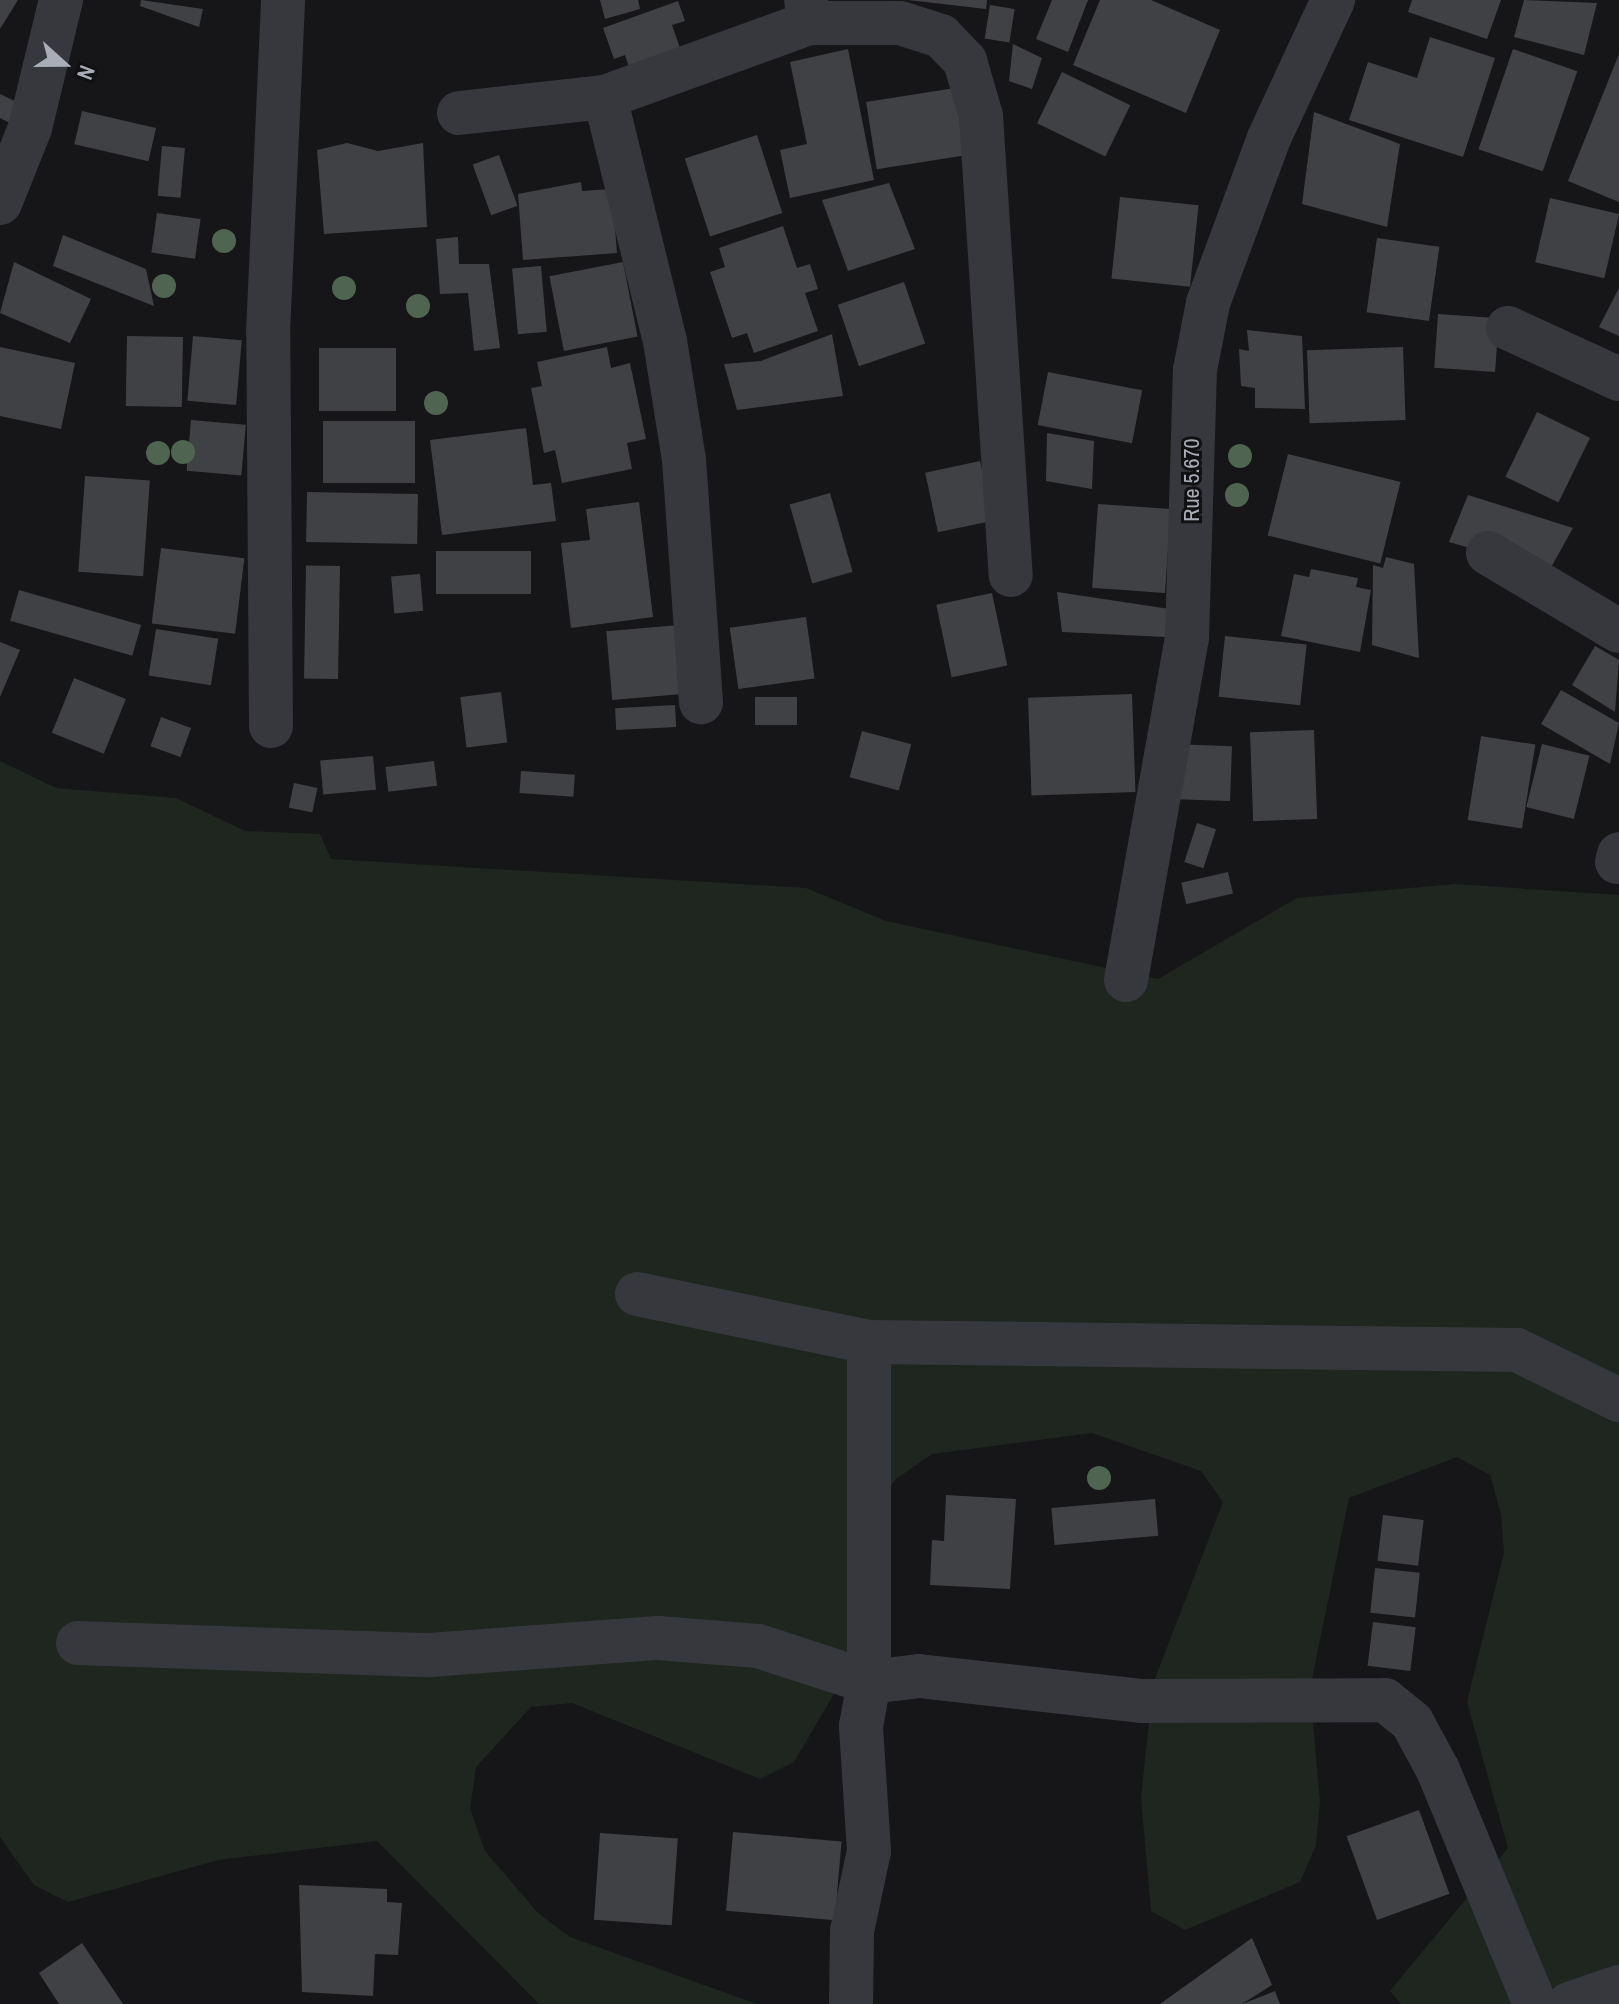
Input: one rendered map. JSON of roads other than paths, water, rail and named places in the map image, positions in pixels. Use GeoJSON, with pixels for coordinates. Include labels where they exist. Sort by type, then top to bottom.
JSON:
{"type":"FeatureCollection","features":[{"type":"Feature","properties":{"kind":"street"},"geometry":{"type":"LineString","coordinates":[[0,203],[30,128],[61,0]]}},
{"type":"Feature","properties":{"kind":"street"},"geometry":{"type":"LineString","coordinates":[[271,726],[268,333],[283,0]]}},
{"type":"Feature","properties":{"kind":"street","name":"Rue 5.670"},"geometry":{"type":"LineString","coordinates":[[1126,980],[1187,638],[1195,370],[1208,303],[1269,138],[1333,0]]}},
{"type":"Feature","properties":{"kind":"street"},"geometry":{"type":"LineString","coordinates":[[459,113],[605,97],[808,12],[900,23],[941,36],[965,61],[981,116],[1011,575]]}},
{"type":"Feature","properties":{"kind":"street"},"geometry":{"type":"LineString","coordinates":[[605,97],[665,341],[684,459],[701,702]]}},
{"type":"Feature","properties":{"kind":"street"},"geometry":{"type":"LineString","coordinates":[[1508,328],[1619,379]]}},
{"type":"Feature","properties":{"kind":"street"},"geometry":{"type":"LineString","coordinates":[[1488,553],[1619,631]]}},
{"type":"Feature","properties":{"kind":"street"},"geometry":{"type":"LineString","coordinates":[[637,1294],[869,1342],[1517,1350],[1619,1400]]}},
{"type":"Feature","properties":{"kind":"street"},"geometry":{"type":"LineString","coordinates":[[851,2004],[852,1931],[869,1851],[861,1726],[869,1682],[869,1342]]}},
{"type":"Feature","properties":{"kind":"street"},"geometry":{"type":"LineString","coordinates":[[78,1643],[430,1655],[658,1638],[758,1646],[869,1682],[919,1676],[1141,1701],[1385,1700],[1412,1722],[1438,1770],[1535,2004]]}},
{"type":"Feature","properties":{"kind":"street"},"geometry":{"type":"LineString","coordinates":[[1569,2004],[1619,1987]]}}]}
